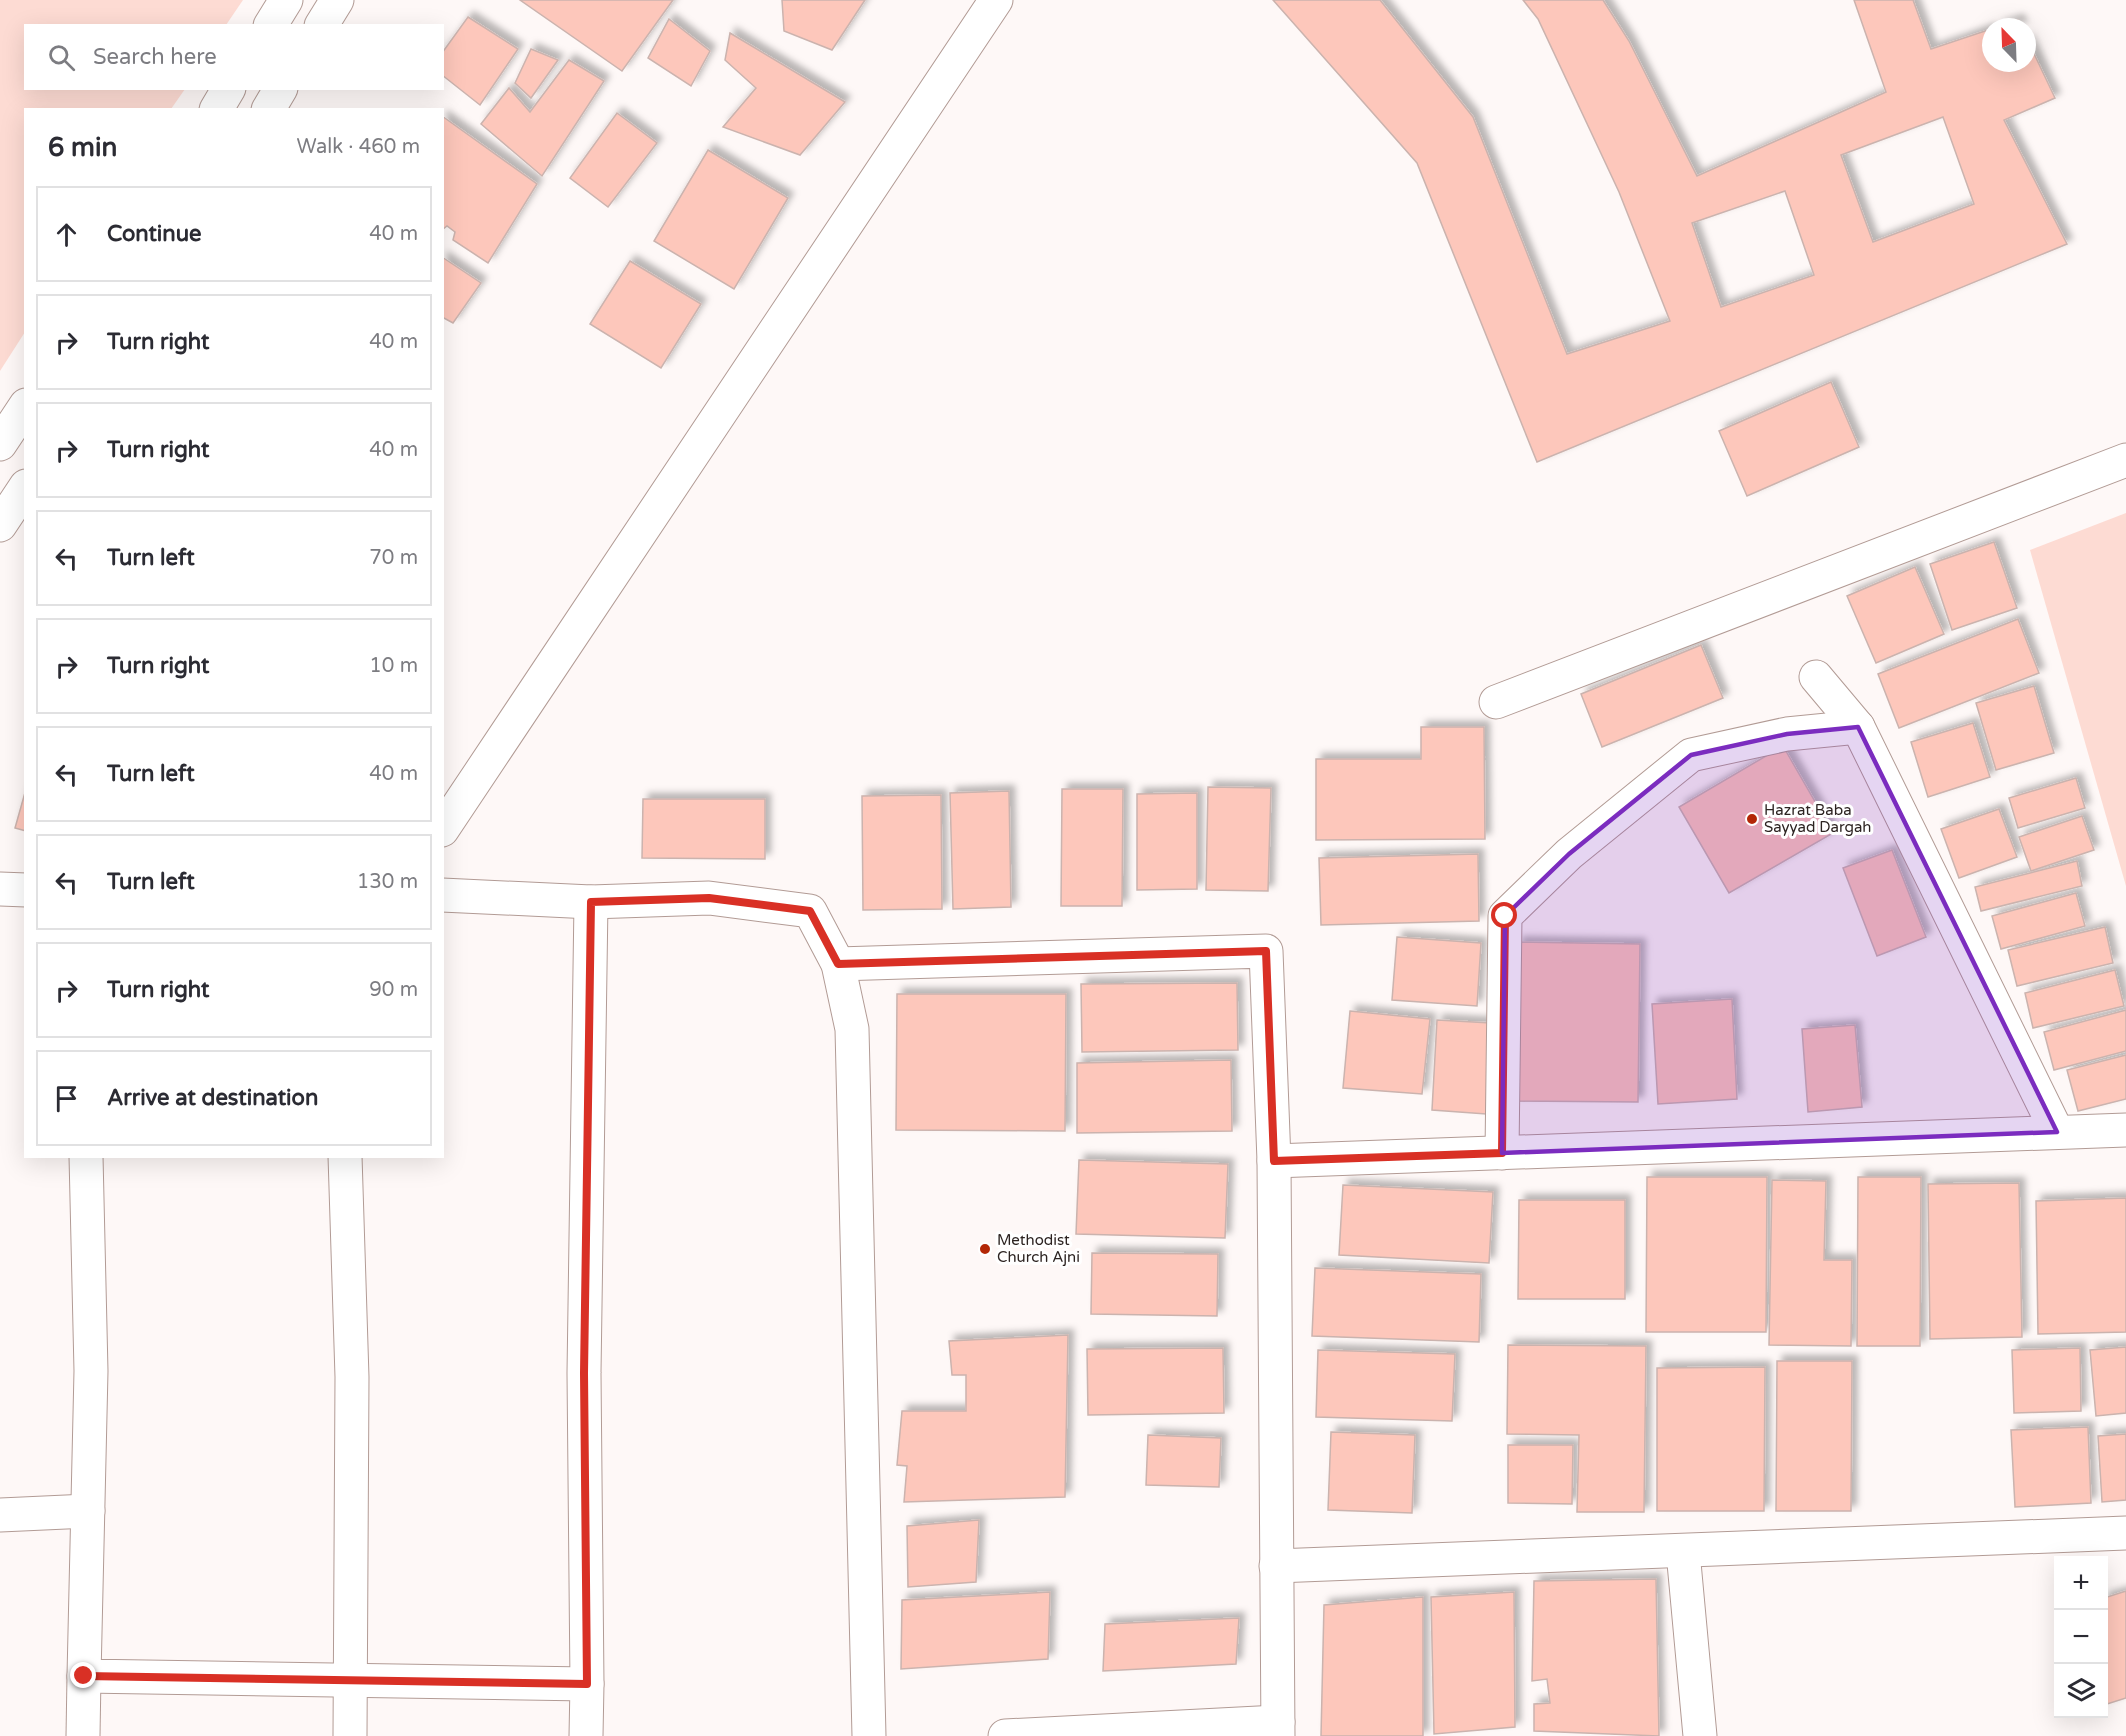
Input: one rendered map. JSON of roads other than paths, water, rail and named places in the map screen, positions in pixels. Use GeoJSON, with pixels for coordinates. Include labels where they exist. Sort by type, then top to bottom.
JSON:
{"type":"FeatureCollection","features":[{"type":"Feature","properties":{"kind":"street"},"geometry":{"type":"LineString","coordinates":[[271,24],[286,0]]}},
{"type":"Feature","properties":{"kind":"street"},"geometry":{"type":"LineString","coordinates":[[322,24],[337,0]]}},
{"type":"Feature","properties":{"kind":"street"},"geometry":{"type":"LineString","coordinates":[[444,827],[996,0]]}},
{"type":"Feature","properties":{"kind":"street"},"geometry":{"type":"LineString","coordinates":[[217,108],[228,90]]}},
{"type":"Feature","properties":{"kind":"street"},"geometry":{"type":"LineString","coordinates":[[269,108],[280,90]]}},
{"type":"Feature","properties":{"kind":"street"},"geometry":{"type":"LineString","coordinates":[[24,408],[0,444],[24,456]]}},
{"type":"Feature","properties":{"kind":"street"},"geometry":{"type":"LineString","coordinates":[[1496,702],[2126,460]]}},
{"type":"Feature","properties":{"kind":"street"},"geometry":{"type":"LineString","coordinates":[[0,525],[24,489]]}},
{"type":"Feature","properties":{"kind":"street"},"geometry":{"type":"LineString","coordinates":[[1816,677],[1858,727],[2057,1132]]}},
{"type":"Feature","properties":{"kind":"street"},"geometry":{"type":"LineString","coordinates":[[1502,1153],[1505,916],[1569,854],[1691,755],[1787,734],[1858,727]]}},
{"type":"Feature","properties":{"kind":"street"},"geometry":{"type":"LineString","coordinates":[[0,889],[24,890]]}},
{"type":"Feature","properties":{"kind":"street"},"geometry":{"type":"LineString","coordinates":[[444,895],[591,902],[709,898],[810,911],[838,964],[852,1029],[868,1736]]}},
{"type":"Feature","properties":{"kind":"street"},"geometry":{"type":"LineString","coordinates":[[586,1736],[584,1373],[591,902]]}},
{"type":"Feature","properties":{"kind":"street"},"geometry":{"type":"LineString","coordinates":[[838,964],[1266,951],[1274,1161],[1278,1729],[1005,1736]]}},
{"type":"Feature","properties":{"kind":"street"},"geometry":{"type":"LineString","coordinates":[[1274,1161],[2126,1130]]}},
{"type":"Feature","properties":{"kind":"street"},"geometry":{"type":"LineString","coordinates":[[83,1736],[91,1371],[86,1158]]}},
{"type":"Feature","properties":{"kind":"street"},"geometry":{"type":"LineString","coordinates":[[345,1158],[352,1377],[350,1736]]}},
{"type":"Feature","properties":{"kind":"street"},"geometry":{"type":"LineString","coordinates":[[0,1515],[88,1511]]}},
{"type":"Feature","properties":{"kind":"street"},"geometry":{"type":"LineString","coordinates":[[1276,1566],[2126,1533]]}},
{"type":"Feature","properties":{"kind":"street"},"geometry":{"type":"LineString","coordinates":[[1683,1552],[1700,1736]]}},
{"type":"Feature","properties":{"kind":"street"},"geometry":{"type":"LineString","coordinates":[[84,1676],[587,1684]]}},
{"type":"Feature","properties":{"kind":"place","name":"Hazrat Baba Sayyad Dargah"},"geometry":{"type":"Point","coordinates":[1752,819]}},
{"type":"Feature","properties":{"kind":"place","name":"Methodist Church Ajni"},"geometry":{"type":"Point","coordinates":[985,1249]}}]}
